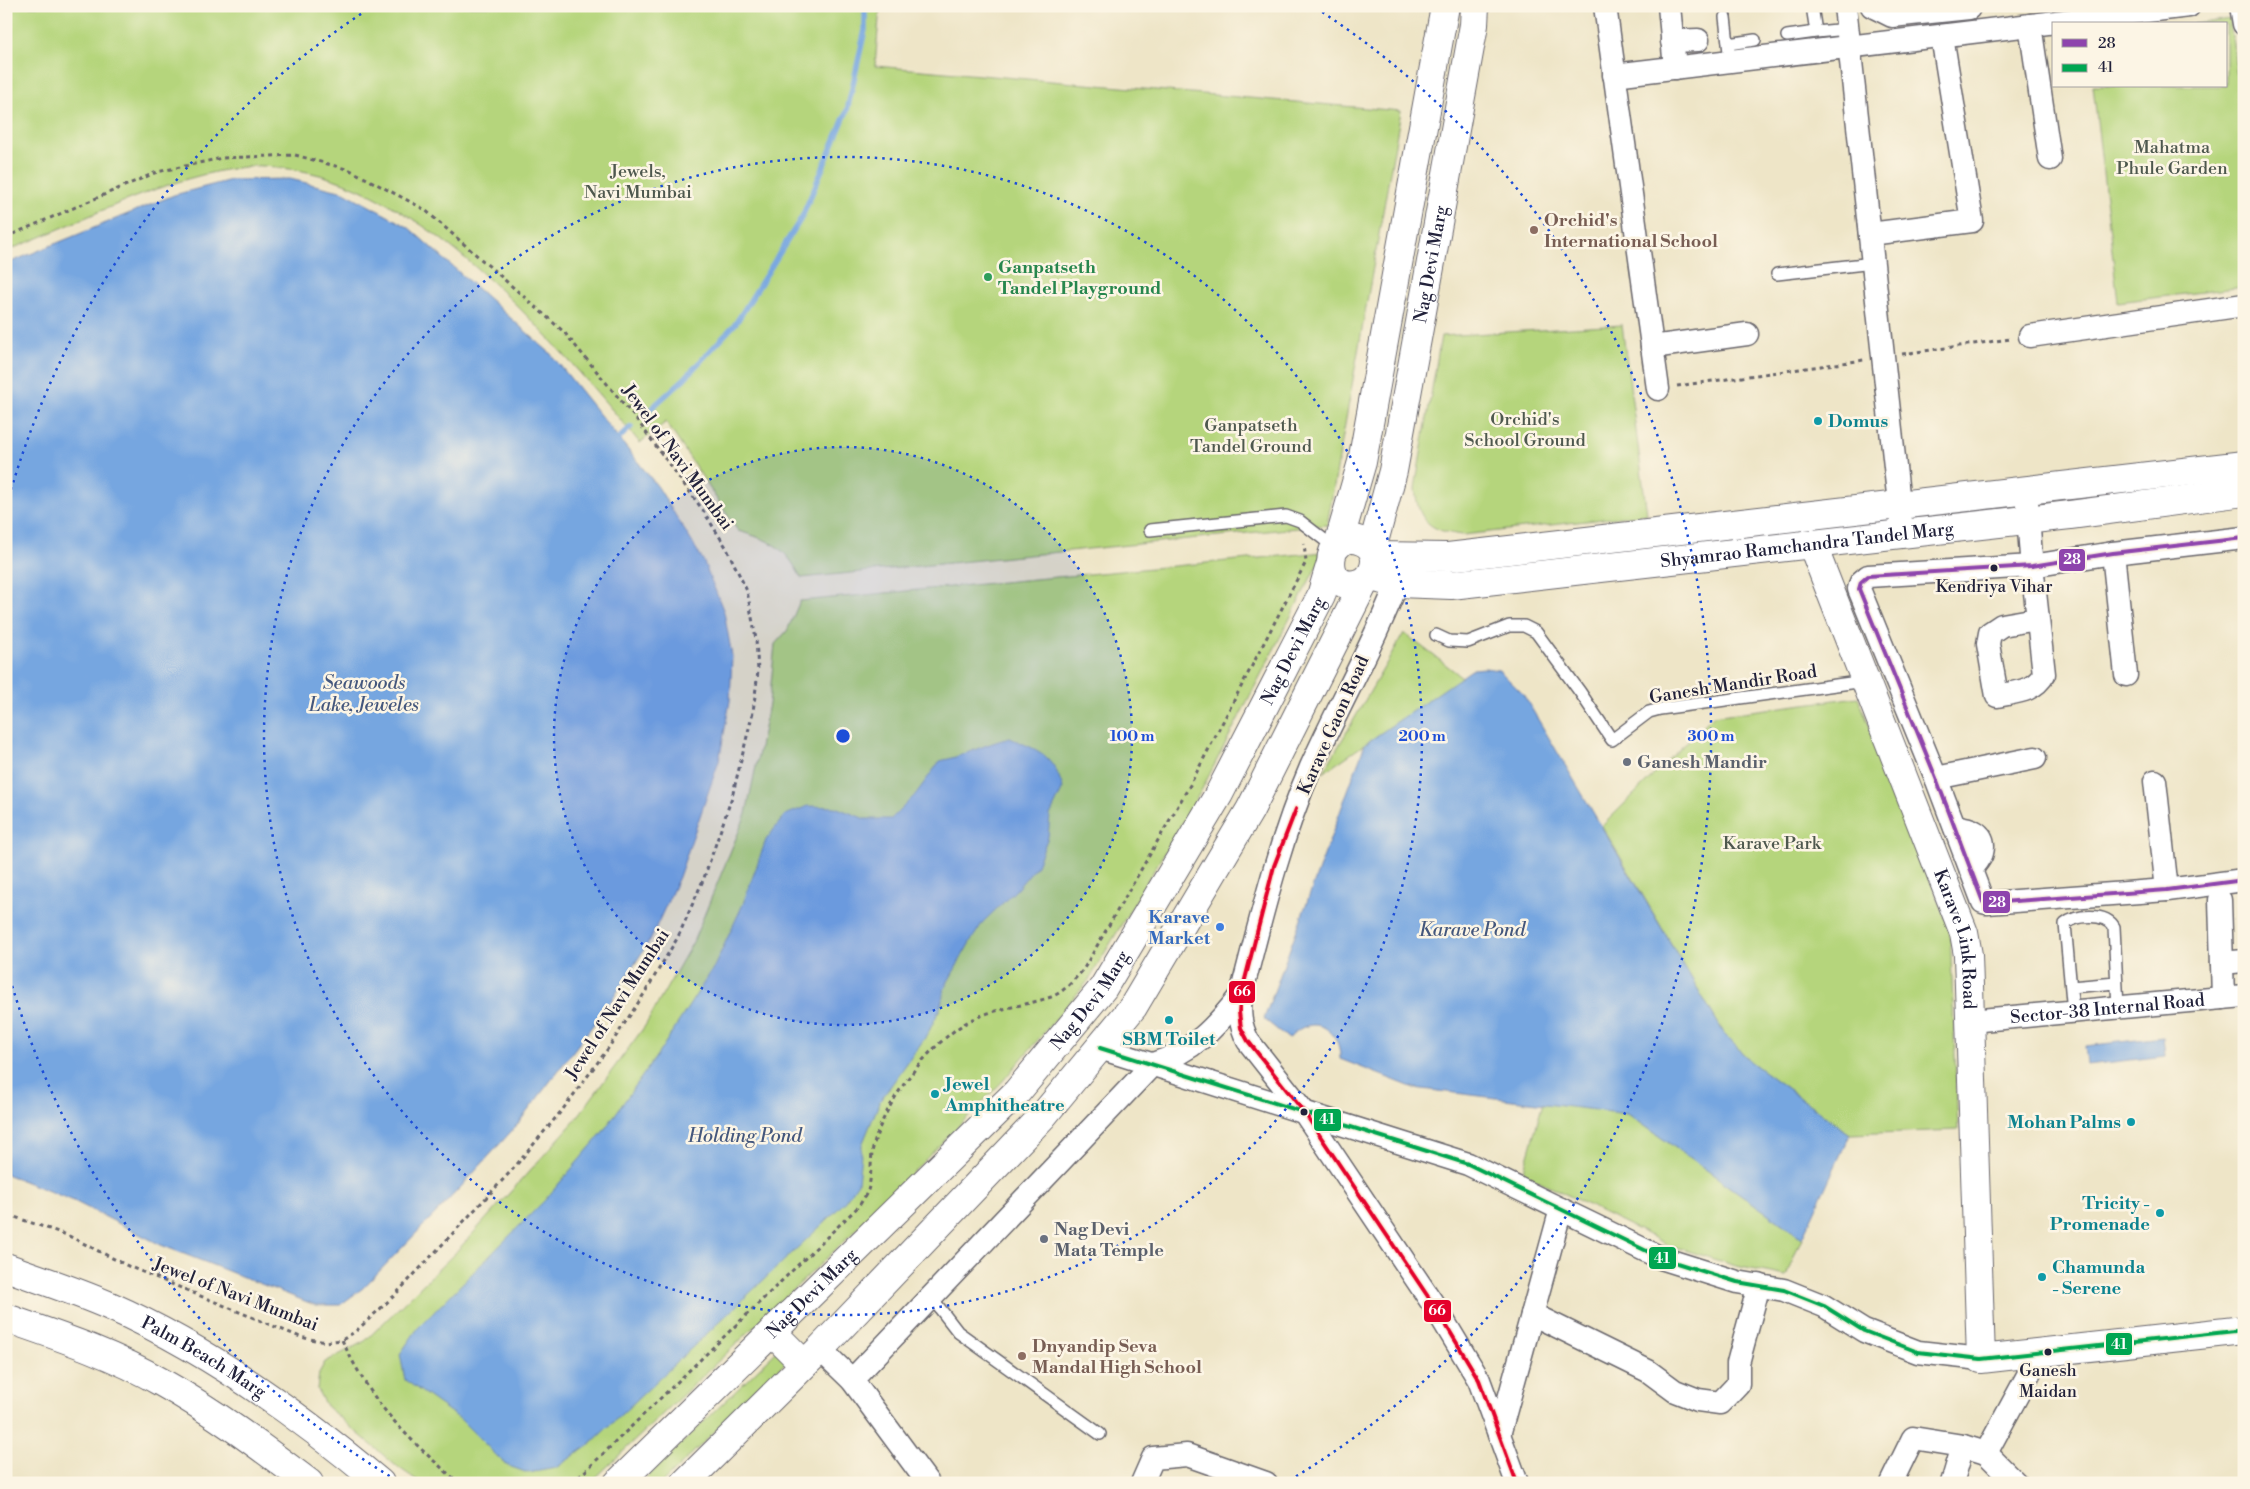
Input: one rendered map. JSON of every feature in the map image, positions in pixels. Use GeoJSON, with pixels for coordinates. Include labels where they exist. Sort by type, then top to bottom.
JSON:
{"type":"FeatureCollection","features":[{"type":"Feature","properties":{"kind":"main road","name":"Nag Devi Marg"},"geometry":{"type":"LineString","coordinates":[[618,1483],[1017,1092],[1103,988],[1219,794],[1321,596],[1362,462],[1444,6]]}},
{"type":"Feature","properties":{"kind":"main road","name":"Nag Devi Marg"},"geometry":{"type":"LineString","coordinates":[[685,1483],[812,1357],[1042,1117],[1100,1048],[1133,1007],[1250,810],[1370,566],[1393,471],[1474,26],[1475,6]]}},
{"type":"Feature","properties":{"kind":"main road","name":"Shyamrao Ramchandra Tandel Marg"},"geometry":{"type":"LineString","coordinates":[[1370,566],[1407,556],[1448,556],[2026,489],[2244,466]]}},
{"type":"Feature","properties":{"kind":"main road","name":"Shyamrao Ramchandra Tandel Marg"},"geometry":{"type":"LineString","coordinates":[[1370,566],[1398,583],[1451,585],[1902,534],[2244,492]]}},
{"type":"Feature","properties":{"kind":"main road"},"geometry":{"type":"LineString","coordinates":[[1352,539],[1367,544],[1370,566],[1351,585],[1343,583],[1333,574],[1334,553],[1352,539]]}},
{"type":"Feature","properties":{"kind":"main road","name":"Karave Link Road"},"geometry":{"type":"LineString","coordinates":[[1812,544],[1964,933],[1968,955],[1981,1359]]}},
{"type":"Feature","properties":{"kind":"main road","name":"Palm Beach Marg"},"geometry":{"type":"LineString","coordinates":[[6,1267],[110,1306],[183,1342],[270,1398],[380,1482]]}},
{"type":"Feature","properties":{"kind":"main road"},"geometry":{"type":"LineString","coordinates":[[6,1318],[92,1348],[160,1381],[245,1434],[309,1483]]}},
{"type":"Feature","properties":{"kind":"main road"},"geometry":{"type":"LineString","coordinates":[[1981,1359],[2244,1330]]}},
{"type":"Feature","properties":{"kind":"main road"},"geometry":{"type":"LineString","coordinates":[[772,1332],[812,1357]]}},
{"type":"Feature","properties":{"kind":"street"},"geometry":{"type":"LineString","coordinates":[[1605,6],[1658,389]]}},
{"type":"Feature","properties":{"kind":"street"},"geometry":{"type":"LineString","coordinates":[[1668,6],[1675,68]]}},
{"type":"Feature","properties":{"kind":"street"},"geometry":{"type":"LineString","coordinates":[[1845,6],[1902,534]]}},
{"type":"Feature","properties":{"kind":"street"},"geometry":{"type":"LineString","coordinates":[[1872,6],[1892,16],[1969,7],[1969,32]]}},
{"type":"Feature","properties":{"kind":"street"},"geometry":{"type":"LineString","coordinates":[[2055,22],[2189,6]]}},
{"type":"Feature","properties":{"kind":"street"},"geometry":{"type":"LineString","coordinates":[[2241,6],[2244,24]]}},
{"type":"Feature","properties":{"kind":"street"},"geometry":{"type":"LineString","coordinates":[[1614,75],[1675,68],[1729,53],[1849,38],[1942,36],[2052,22]]}},
{"type":"Feature","properties":{"kind":"street"},"geometry":{"type":"LineString","coordinates":[[2030,25],[2050,159]]}},
{"type":"Feature","properties":{"kind":"street"},"geometry":{"type":"LineString","coordinates":[[1870,234],[1972,222],[1942,36]]}},
{"type":"Feature","properties":{"kind":"street"},"geometry":{"type":"LineString","coordinates":[[1672,41],[1698,40]]}},
{"type":"Feature","properties":{"kind":"street"},"geometry":{"type":"LineString","coordinates":[[2030,336],[2244,305]]}},
{"type":"Feature","properties":{"kind":"street"},"geometry":{"type":"LineString","coordinates":[[1652,347],[1747,334]]}},
{"type":"Feature","properties":{"kind":"street"},"geometry":{"type":"LineString","coordinates":[[2026,489],[2038,619]]}},
{"type":"Feature","properties":{"kind":"street"},"geometry":{"type":"LineString","coordinates":[[2244,538],[2113,553],[2032,566],[1868,576],[1860,582],[1859,589],[1936,778],[1981,897],[1987,903],[2167,890],[2244,880]]}},
{"type":"Feature","properties":{"kind":"street"},"geometry":{"type":"LineString","coordinates":[[2113,553],[2126,675]]}},
{"type":"Feature","properties":{"kind":"street","name":"Karave Gaon Road"},"geometry":{"type":"LineString","coordinates":[[1407,556],[1398,583],[1311,769],[1274,866],[1241,995],[1239,1012],[1241,1028],[1248,1041],[1304,1112],[1437,1310],[1479,1380],[1517,1483]]}},
{"type":"Feature","properties":{"kind":"street"},"geometry":{"type":"LineString","coordinates":[[1936,778],[2035,758]]}},
{"type":"Feature","properties":{"kind":"street"},"geometry":{"type":"LineString","coordinates":[[2156,781],[2167,890]]}},
{"type":"Feature","properties":{"kind":"street"},"geometry":{"type":"LineString","coordinates":[[2220,900],[2233,962],[2234,997]]}},
{"type":"Feature","properties":{"kind":"street"},"geometry":{"type":"LineString","coordinates":[[852,1380],[1153,1064],[1176,1056],[1198,1042],[1221,1020],[1241,995]]}},
{"type":"Feature","properties":{"kind":"street","name":"Sector-38 Internal Road"},"geometry":{"type":"LineString","coordinates":[[1970,1021],[2234,997]]}},
{"type":"Feature","properties":{"kind":"street"},"geometry":{"type":"LineString","coordinates":[[1100,1048],[1468,1164],[1661,1258],[1737,1282],[1784,1290],[1824,1306],[1864,1331],[1918,1352],[1981,1359]]}},
{"type":"Feature","properties":{"kind":"street"},"geometry":{"type":"LineString","coordinates":[[1499,1435],[1561,1209]]}},
{"type":"Feature","properties":{"kind":"street"},"geometry":{"type":"LineString","coordinates":[[1532,1314],[1648,1371],[1675,1391],[1698,1400],[1720,1403],[1738,1384],[1738,1363],[1759,1286]]}},
{"type":"Feature","properties":{"kind":"street"},"geometry":{"type":"LineString","coordinates":[[1986,1453],[2040,1353]]}},
{"type":"Feature","properties":{"kind":"street"},"geometry":{"type":"LineString","coordinates":[[812,1357],[852,1380],[928,1483]]}},
{"type":"Feature","properties":{"kind":"street"},"geometry":{"type":"LineString","coordinates":[[1890,1483],[1913,1438],[1963,1446],[1986,1453],[2016,1483]]}},
{"type":"Feature","properties":{"kind":"street"},"geometry":{"type":"LineString","coordinates":[[1952,1483],[1963,1446]]}},
{"type":"Feature","properties":{"kind":"street"},"geometry":{"type":"LineString","coordinates":[[1142,1483],[1153,1458],[1187,1455],[1266,1483]]}},
{"type":"Feature","properties":{"kind":"lane"},"geometry":{"type":"LineString","coordinates":[[1812,6],[1816,32]]}},
{"type":"Feature","properties":{"kind":"lane"},"geometry":{"type":"LineString","coordinates":[[1725,17],[1729,53],[1756,40]]}},
{"type":"Feature","properties":{"kind":"lane"},"geometry":{"type":"LineString","coordinates":[[1787,36],[1816,32],[1849,38]]}},
{"type":"Feature","properties":{"kind":"lane"},"geometry":{"type":"LineString","coordinates":[[1778,274],[1873,263]]}},
{"type":"Feature","properties":{"kind":"lane"},"geometry":{"type":"LineString","coordinates":[[1150,530],[1286,516],[1293,517],[1334,553]]}},
{"type":"Feature","properties":{"kind":"lane","name":"Ganesh Mandir Road"},"geometry":{"type":"LineString","coordinates":[[1436,635],[1449,641],[1468,642],[1509,626],[1524,626],[1536,632],[1612,740],[1649,712],[1660,709],[1866,681]]}},
{"type":"Feature","properties":{"kind":"lane"},"geometry":{"type":"LineString","coordinates":[[2073,1012],[2065,924],[2071,919],[2103,917],[2110,920],[2114,927],[2118,1008]]}},
{"type":"Feature","properties":{"kind":"lane"},"geometry":{"type":"LineString","coordinates":[[2071,987],[2116,983]]}},
{"type":"Feature","properties":{"kind":"lane"},"geometry":{"type":"LineString","coordinates":[[931,1297],[958,1332],[1100,1434]]}},
{"type":"Feature","properties":{"kind":"path","name":"Jewel of Navi Mumbai"},"geometry":{"type":"LineString","coordinates":[[6,237],[157,172],[222,158],[295,155],[350,170],[424,209],[564,332],[637,420],[702,509],[726,547],[746,591],[756,640],[758,670],[753,712],[732,797],[704,878],[678,937],[607,1050],[563,1109],[513,1169],[406,1283],[356,1331],[342,1340],[325,1342],[300,1337],[128,1266],[67,1236],[6,1214]]}},
{"type":"Feature","properties":{"kind":"path"},"geometry":{"type":"LineString","coordinates":[[1658,389],[2030,336]]}},
{"type":"Feature","properties":{"kind":"path"},"geometry":{"type":"LineString","coordinates":[[573,1483],[858,1206],[869,1188],[873,1146],[889,1108],[912,1073],[935,1048],[964,1024],[1008,1006],[1052,997],[1068,986],[1083,970],[1190,784],[1306,562],[1304,540]]}},
{"type":"Feature","properties":{"kind":"path"},"geometry":{"type":"LineString","coordinates":[[342,1340],[366,1385],[397,1427],[460,1483]]}},
{"type":"Feature","properties":{"kind":"green space"},"geometry":{"type":"Polygon","coordinates":[[[6,6],[880,6],[875,66],[1401,111],[1327,525],[801,578],[789,559],[776,546],[738,531],[666,422],[640,443],[568,359],[482,273],[434,234],[385,202],[334,179],[264,166],[220,171],[188,179],[127,200],[6,251],[6,6]]]}},
{"type":"Feature","properties":{"kind":"green space","name":"Mahatma Phule Garden"},"geometry":{"type":"Polygon","coordinates":[[[2230,19],[2244,136],[2244,287],[2118,302],[2093,88],[2228,88],[2228,22],[2208,22],[2230,19]]]}},
{"type":"Feature","properties":{"kind":"green space","name":"Orchid's School Ground"},"geometry":{"type":"Polygon","coordinates":[[[1622,325],[1647,514],[1463,535],[1442,531],[1428,523],[1419,509],[1415,488],[1441,336],[1622,325]]]}},
{"type":"Feature","properties":{"kind":"green space"},"geometry":{"type":"Polygon","coordinates":[[[1324,552],[1201,791],[1088,981],[1002,1082],[851,1235],[590,1483],[421,1483],[395,1465],[326,1406],[317,1389],[319,1373],[325,1362],[365,1341],[456,1252],[573,1123],[645,1026],[693,942],[746,814],[769,704],[775,644],[787,631],[800,601],[1324,552]]]}},
{"type":"Feature","properties":{"kind":"green space"},"geometry":{"type":"Polygon","coordinates":[[[1404,633],[1462,677],[1323,773],[1404,633]]]}},
{"type":"Feature","properties":{"kind":"green space","name":"Karave Park"},"geometry":{"type":"Polygon","coordinates":[[[1858,697],[1950,931],[1958,1130],[1850,1134],[1751,1062],[1725,1035],[1602,826],[1713,716],[1858,697]]]}},
{"type":"Feature","properties":{"kind":"green space"},"geometry":{"type":"Polygon","coordinates":[[[1543,1103],[1628,1114],[1802,1238],[1786,1276],[1736,1266],[1669,1245],[1523,1173],[1543,1103]]]}},
{"type":"Feature","properties":{"kind":"green space"},"geometry":{"type":"Polygon","coordinates":[[[777,1351],[787,1361],[662,1483],[641,1483],[777,1351]]]}},
{"type":"Feature","properties":{"kind":"water","name":"Seawoods Lake, Jeweles"},"geometry":{"type":"Polygon","coordinates":[[[290,179],[344,192],[408,227],[550,353],[658,487],[703,560],[724,612],[732,656],[730,701],[719,761],[679,877],[650,940],[612,1000],[517,1125],[459,1189],[363,1288],[340,1305],[315,1305],[161,1245],[74,1201],[6,1174],[6,264],[174,195],[231,180],[290,179]]]}},
{"type":"Feature","properties":{"kind":"water","name":"Karave Pond"},"geometry":{"type":"Polygon","coordinates":[[[1473,669],[1499,670],[1523,694],[1725,1035],[1751,1062],[1850,1134],[1802,1238],[1628,1114],[1414,1088],[1340,1059],[1339,1048],[1335,1039],[1330,1031],[1323,1027],[1315,1025],[1306,1026],[1289,1039],[1264,1019],[1365,744],[1473,669]]]}},
{"type":"Feature","properties":{"kind":"water","name":"Holding Pond"},"geometry":{"type":"Polygon","coordinates":[[[1010,738],[1044,755],[1050,760],[1059,776],[1063,788],[1050,815],[1048,837],[1037,865],[1016,890],[983,922],[969,944],[945,987],[940,1009],[927,1035],[880,1101],[862,1145],[858,1183],[843,1204],[826,1221],[588,1446],[556,1468],[528,1473],[506,1465],[460,1419],[405,1380],[400,1354],[418,1328],[545,1200],[602,1133],[660,1051],[714,967],[743,904],[766,840],[785,815],[808,806],[835,807],[865,819],[891,819],[915,795],[940,761],[1010,738]]]}},
{"type":"Feature","properties":{"kind":"water"},"geometry":{"type":"Polygon","coordinates":[[[2163,1037],[2165,1056],[2087,1065],[2085,1046],[2163,1037]]]}},
{"type":"Feature","properties":{"kind":"waterway"},"geometry":{"type":"LineString","coordinates":[[644,415],[684,379],[736,323],[802,217],[847,111],[865,30],[865,6]]}},
{"type":"Feature","properties":{"kind":"waterway"},"geometry":{"type":"LineString","coordinates":[[619,438],[631,427]]}},
{"type":"Feature","properties":{"kind":"transit line","name":"28"},"geometry":{"type":"LineString","coordinates":[[2244,538],[2113,553],[2032,566],[1868,576],[1861,582],[1859,589],[1936,778],[1983,902],[2167,890],[2244,880]]}},
{"type":"Feature","properties":{"kind":"transit line","name":"66"},"geometry":{"type":"LineString","coordinates":[[1296,809],[1274,866],[1241,995],[1239,1012],[1241,1028],[1248,1041],[1304,1112],[1437,1310],[1479,1380],[1517,1483]]}},
{"type":"Feature","properties":{"kind":"transit line","name":"41"},"geometry":{"type":"LineString","coordinates":[[1100,1048],[1468,1164],[1661,1258],[1737,1282],[1784,1290],[1824,1306],[1864,1331],[1918,1352],[1981,1359],[2244,1330]]}},
{"type":"Feature","properties":{"kind":"place","name":"Orchid's International School"},"geometry":{"type":"Point","coordinates":[1534,230]}},
{"type":"Feature","properties":{"kind":"place","name":"Ganpatseth Tandel Playground"},"geometry":{"type":"Point","coordinates":[988,277]}},
{"type":"Feature","properties":{"kind":"place","name":"Domus"},"geometry":{"type":"Point","coordinates":[1818,421]}},
{"type":"Feature","properties":{"kind":"place","name":"Kendriya Vihar"},"geometry":{"type":"Point","coordinates":[1994,568]}},
{"type":"Feature","properties":{"kind":"place","name":"Ganesh Mandir"},"geometry":{"type":"Point","coordinates":[1627,762]}},
{"type":"Feature","properties":{"kind":"place","name":"Karave Market"},"geometry":{"type":"Point","coordinates":[1220,927]}},
{"type":"Feature","properties":{"kind":"place","name":"SBM Toilet"},"geometry":{"type":"Point","coordinates":[1169,1020]}},
{"type":"Feature","properties":{"kind":"place","name":"Jewel Amphitheatre"},"geometry":{"type":"Point","coordinates":[935,1094]}},
{"type":"Feature","properties":{"kind":"place","name":"Mohan Palms"},"geometry":{"type":"Point","coordinates":[2131,1122]}},
{"type":"Feature","properties":{"kind":"place","name":"Tricity - Promenade"},"geometry":{"type":"Point","coordinates":[2160,1213]}},
{"type":"Feature","properties":{"kind":"place","name":"Nag Devi Mata Temple"},"geometry":{"type":"Point","coordinates":[1044,1239]}},
{"type":"Feature","properties":{"kind":"place","name":"Chamunda - Serene"},"geometry":{"type":"Point","coordinates":[2042,1277]}},
{"type":"Feature","properties":{"kind":"place","name":"Ganesh Maidan"},"geometry":{"type":"Point","coordinates":[2048,1352]}},
{"type":"Feature","properties":{"kind":"place","name":"Dnyandip Seva Mandal High School"},"geometry":{"type":"Point","coordinates":[1022,1356]}},
{"type":"Feature","properties":{"kind":"park label","name":"Jewels, Navi Mumbai"},"geometry":{"type":"Point","coordinates":[638,181]}},
{"type":"Feature","properties":{"kind":"park label","name":"Ganpatseth Tandel Ground"},"geometry":{"type":"Point","coordinates":[1251,435]}}]}
